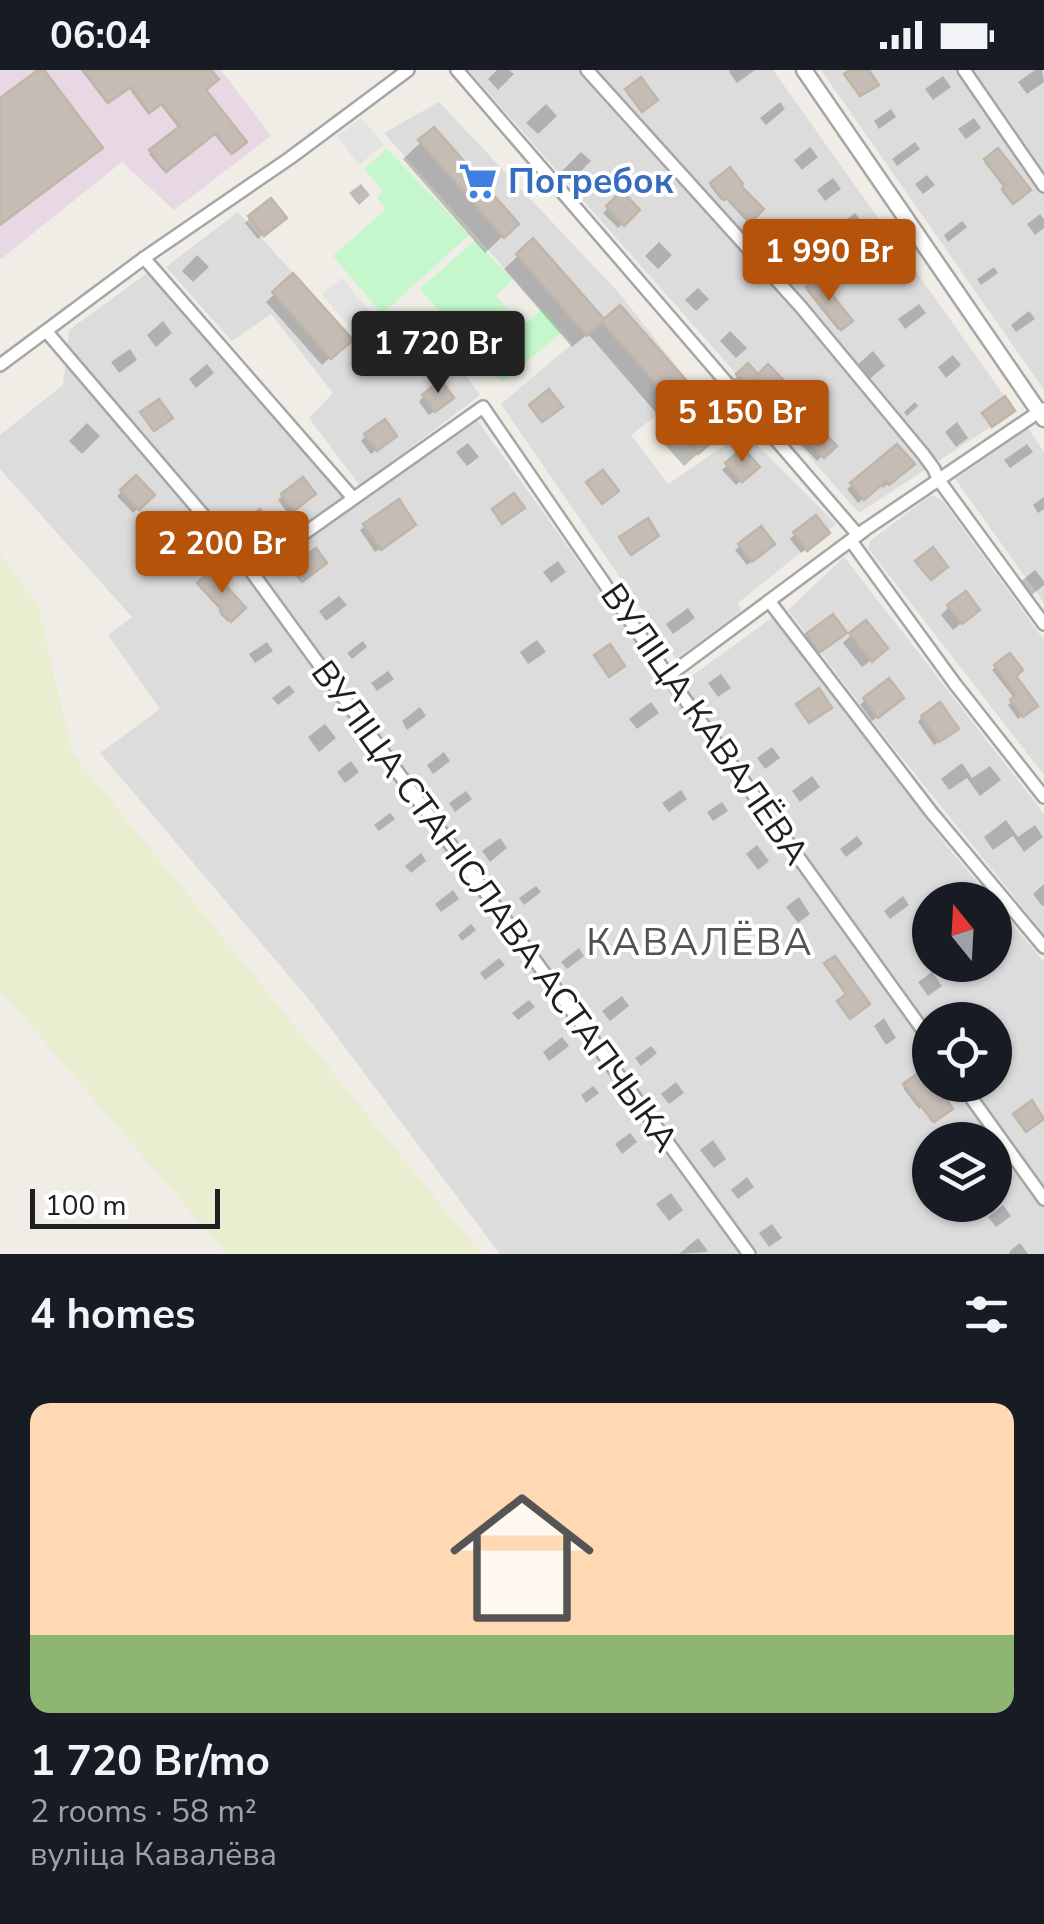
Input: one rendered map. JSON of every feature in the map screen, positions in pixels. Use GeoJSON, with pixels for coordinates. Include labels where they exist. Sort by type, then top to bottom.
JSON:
{"type":"FeatureCollection","features":[{"type":"Feature","properties":{"kind":"street"},"geometry":{"type":"LineString","coordinates":[[0,366],[408,70]]}},
{"type":"Feature","properties":{"kind":"street"},"geometry":{"type":"LineString","coordinates":[[457,70],[855,538],[955,684],[1044,797]]}},
{"type":"Feature","properties":{"kind":"street"},"geometry":{"type":"LineString","coordinates":[[587,70],[801,307],[923,454],[1044,624]]}},
{"type":"Feature","properties":{"kind":"street"},"geometry":{"type":"LineString","coordinates":[[668,676],[938,479],[1042,413],[804,70]]}},
{"type":"Feature","properties":{"kind":"street"},"geometry":{"type":"LineString","coordinates":[[964,70],[1044,186]]}},
{"type":"Feature","properties":{"kind":"street"},"geometry":{"type":"LineString","coordinates":[[144,258],[353,498],[251,570]]}},
{"type":"Feature","properties":{"kind":"street","name":"ВУЛІЦА СТАНІСЛАВА АСТАПЧЫКА"},"geometry":{"type":"LineString","coordinates":[[46,331],[251,570],[749,1254]]}},
{"type":"Feature","properties":{"kind":"street","name":"ВУЛІЦА КАВАЛЁВА"},"geometry":{"type":"LineString","coordinates":[[353,498],[483,407],[668,676],[912,1015]]}},
{"type":"Feature","properties":{"kind":"street"},"geometry":{"type":"LineString","coordinates":[[769,601],[932,813],[1044,947]]}},
{"type":"Feature","properties":{"kind":"street"},"geometry":{"type":"LineString","coordinates":[[974,1102],[1044,1199]]}},
{"type":"Feature","properties":{"kind":"shaded area"},"geometry":{"type":"Polygon","coordinates":[[[0,70],[221,70],[271,136],[174,210],[122,162],[0,260],[0,70]]]}},
{"type":"Feature","properties":{"kind":"shaded area"},"geometry":{"type":"Polygon","coordinates":[[[468,70],[773,70],[1015,411],[859,513],[468,70]]]}},
{"type":"Feature","properties":{"kind":"shaded area"},"geometry":{"type":"Polygon","coordinates":[[[821,70],[1044,70],[1044,390],[821,70]]]}},
{"type":"Feature","properties":{"kind":"shaded area"},"geometry":{"type":"Polygon","coordinates":[[[439,102],[618,292],[693,387],[631,435],[668,484],[744,432],[836,524],[738,603],[741,611],[676,659],[501,404],[572,344],[384,133],[439,102]]]}},
{"type":"Feature","properties":{"kind":"shaded area"},"geometry":{"type":"Polygon","coordinates":[[[361,118],[384,144],[359,165],[337,136],[361,118]]]}},
{"type":"Feature","properties":{"kind":"shaded area"},"geometry":{"type":"Polygon","coordinates":[[[238,212],[370,358],[423,316],[480,395],[360,486],[309,418],[333,393],[271,314],[232,341],[166,267],[238,212]]]}},
{"type":"Feature","properties":{"kind":"shaded area"},"geometry":{"type":"Polygon","coordinates":[[[150,271],[352,507],[477,420],[671,691],[773,617],[977,882],[912,882],[912,982],[1012,982],[1012,923],[1044,962],[1044,1254],[500,1254],[311,1002],[100,753],[160,709],[108,635],[132,617],[0,469],[0,435],[63,385],[69,330],[150,271]]]}},
{"type":"Feature","properties":{"kind":"shaded area"},"geometry":{"type":"Polygon","coordinates":[[[342,278],[374,317],[354,333],[322,294],[342,278]]]}},
{"type":"Feature","properties":{"kind":"shaded area"},"geometry":{"type":"Polygon","coordinates":[[[1028,428],[1044,452],[1044,603],[955,479],[1028,428]]]}},
{"type":"Feature","properties":{"kind":"shaded area"},"geometry":{"type":"Polygon","coordinates":[[[931,495],[942,500],[1044,640],[1044,775],[868,548],[870,541],[931,495]]]}},
{"type":"Feature","properties":{"kind":"shaded area"},"geometry":{"type":"Polygon","coordinates":[[[844,557],[1044,814],[1044,934],[1012,894],[1012,882],[1002,882],[788,610],[844,557]]]}},
{"type":"Feature","properties":{"kind":"green space"},"geometry":{"type":"Polygon","coordinates":[[[387,149],[469,235],[382,314],[333,256],[386,209],[377,198],[383,191],[364,169],[387,149]]]}},
{"type":"Feature","properties":{"kind":"green space"},"geometry":{"type":"Polygon","coordinates":[[[475,240],[512,279],[496,296],[522,326],[542,309],[563,331],[502,382],[420,289],[475,240]]]}},
{"type":"Feature","properties":{"kind":"green space"},"geometry":{"type":"Polygon","coordinates":[[[0,553],[38,606],[72,753],[481,1254],[227,1254],[0,990],[0,553]]]}},
{"type":"Feature","properties":{"kind":"building"},"geometry":{"type":"Polygon","coordinates":[[[38,70],[44,70],[103,148],[0,225],[0,98],[38,70]]]}},
{"type":"Feature","properties":{"kind":"building"},"geometry":{"type":"Polygon","coordinates":[[[84,70],[211,70],[219,79],[206,90],[247,142],[232,154],[216,133],[166,172],[149,150],[180,126],[162,104],[149,113],[131,87],[108,103],[84,70]]]}},
{"type":"Feature","properties":{"kind":"building"},"geometry":{"type":"Polygon","coordinates":[[[850,70],[869,70],[879,85],[860,96],[844,74],[850,70]]]}},
{"type":"Feature","properties":{"kind":"building"},"geometry":{"type":"Polygon","coordinates":[[[641,77],[658,100],[642,112],[625,89],[641,77]]]}},
{"type":"Feature","properties":{"kind":"building"},"geometry":{"type":"Polygon","coordinates":[[[434,127],[519,224],[504,238],[418,140],[434,127]]]}},
{"type":"Feature","properties":{"kind":"building"},"geometry":{"type":"Polygon","coordinates":[[[998,148],[1031,190],[1013,204],[1002,189],[1005,186],[984,159],[998,148]]]}},
{"type":"Feature","properties":{"kind":"building"},"geometry":{"type":"Polygon","coordinates":[[[730,167],[741,186],[764,209],[751,222],[710,183],[730,167]]]}},
{"type":"Feature","properties":{"kind":"building"},"geometry":{"type":"Polygon","coordinates":[[[622,191],[640,210],[624,226],[606,206],[622,191]]]}},
{"type":"Feature","properties":{"kind":"building"},"geometry":{"type":"Polygon","coordinates":[[[271,198],[287,218],[264,236],[248,216],[271,198]]]}},
{"type":"Feature","properties":{"kind":"building"},"geometry":{"type":"Polygon","coordinates":[[[533,238],[604,319],[620,305],[728,428],[698,454],[671,424],[682,414],[602,322],[587,336],[516,254],[533,238]]]}},
{"type":"Feature","properties":{"kind":"building"},"geometry":{"type":"Polygon","coordinates":[[[293,273],[353,340],[331,359],[272,292],[293,273]]]}},
{"type":"Feature","properties":{"kind":"building"},"geometry":{"type":"Polygon","coordinates":[[[818,277],[853,321],[841,330],[806,287],[818,277]]]}},
{"type":"Feature","properties":{"kind":"building"},"geometry":{"type":"Polygon","coordinates":[[[748,363],[758,374],[768,364],[788,385],[775,397],[758,380],[748,387],[736,374],[748,363]]]}},
{"type":"Feature","properties":{"kind":"building"},"geometry":{"type":"Polygon","coordinates":[[[441,380],[454,398],[435,412],[422,395],[441,380]]]}},
{"type":"Feature","properties":{"kind":"building"},"geometry":{"type":"Polygon","coordinates":[[[549,389],[563,407],[542,422],[529,405],[549,389]]]}},
{"type":"Feature","properties":{"kind":"building"},"geometry":{"type":"Polygon","coordinates":[[[1005,396],[1015,411],[992,427],[982,413],[1005,396]]]}},
{"type":"Feature","properties":{"kind":"building"},"geometry":{"type":"Polygon","coordinates":[[[159,399],[173,418],[154,431],[140,412],[159,399]]]}},
{"type":"Feature","properties":{"kind":"building"},"geometry":{"type":"Polygon","coordinates":[[[809,418],[837,446],[824,458],[796,430],[809,418]]]}},
{"type":"Feature","properties":{"kind":"building"},"geometry":{"type":"Polygon","coordinates":[[[385,419],[397,436],[377,451],[364,434],[385,419]]]}},
{"type":"Feature","properties":{"kind":"building"},"geometry":{"type":"Polygon","coordinates":[[[897,444],[915,464],[864,500],[850,483],[897,444]]]}},
{"type":"Feature","properties":{"kind":"building"},"geometry":{"type":"Polygon","coordinates":[[[743,448],[760,467],[742,482],[725,463],[743,448]]]}},
{"type":"Feature","properties":{"kind":"building"},"geometry":{"type":"Polygon","coordinates":[[[603,470],[619,491],[602,504],[586,482],[603,470]]]}},
{"type":"Feature","properties":{"kind":"building"},"geometry":{"type":"Polygon","coordinates":[[[136,475],[155,495],[139,510],[120,490],[136,475]]]}},
{"type":"Feature","properties":{"kind":"building"},"geometry":{"type":"Polygon","coordinates":[[[303,477],[316,494],[294,511],[281,494],[303,477]]]}},
{"type":"Feature","properties":{"kind":"building"},"geometry":{"type":"Polygon","coordinates":[[[514,493],[525,508],[502,524],[492,509],[514,493]]]}},
{"type":"Feature","properties":{"kind":"building"},"geometry":{"type":"Polygon","coordinates":[[[399,499],[416,525],[381,550],[363,524],[399,499]]]}},
{"type":"Feature","properties":{"kind":"building"},"geometry":{"type":"Polygon","coordinates":[[[260,509],[273,526],[252,542],[239,525],[260,509]]]}},
{"type":"Feature","properties":{"kind":"building"},"geometry":{"type":"Polygon","coordinates":[[[816,515],[830,533],[807,551],[793,532],[816,515]]]}},
{"type":"Feature","properties":{"kind":"building"},"geometry":{"type":"Polygon","coordinates":[[[648,518],[659,536],[631,555],[619,537],[648,518]]]}},
{"type":"Feature","properties":{"kind":"building"},"geometry":{"type":"Polygon","coordinates":[[[176,525],[193,542],[177,557],[160,540],[176,525]]]}},
{"type":"Feature","properties":{"kind":"building"},"geometry":{"type":"Polygon","coordinates":[[[761,526],[775,544],[752,562],[738,544],[761,526]]]}},
{"type":"Feature","properties":{"kind":"building"},"geometry":{"type":"Polygon","coordinates":[[[933,547],[948,567],[931,580],[915,561],[933,547]]]}},
{"type":"Feature","properties":{"kind":"building"},"geometry":{"type":"Polygon","coordinates":[[[316,548],[327,563],[302,582],[291,567],[316,548]]]}},
{"type":"Feature","properties":{"kind":"building"},"geometry":{"type":"Polygon","coordinates":[[[212,570],[246,608],[231,622],[197,583],[212,570]]]}},
{"type":"Feature","properties":{"kind":"building"},"geometry":{"type":"Polygon","coordinates":[[[966,591],[980,610],[962,624],[947,605],[966,591]]]}},
{"type":"Feature","properties":{"kind":"building"},"geometry":{"type":"Polygon","coordinates":[[[833,614],[847,633],[820,652],[806,634],[833,614]]]}},
{"type":"Feature","properties":{"kind":"building"},"geometry":{"type":"Polygon","coordinates":[[[866,620],[888,648],[872,662],[849,633],[866,620]]]}},
{"type":"Feature","properties":{"kind":"building"},"geometry":{"type":"Polygon","coordinates":[[[610,644],[625,666],[609,677],[594,655],[610,644]]]}},
{"type":"Feature","properties":{"kind":"building"},"geometry":{"type":"Polygon","coordinates":[[[1010,653],[1023,670],[1016,676],[1038,706],[1023,717],[1010,700],[1016,695],[994,665],[1010,653]]]}},
{"type":"Feature","properties":{"kind":"building"},"geometry":{"type":"Polygon","coordinates":[[[889,678],[904,698],[878,718],[863,698],[889,678]]]}},
{"type":"Feature","properties":{"kind":"building"},"geometry":{"type":"Polygon","coordinates":[[[819,688],[832,708],[809,723],[796,704],[819,688]]]}},
{"type":"Feature","properties":{"kind":"building"},"geometry":{"type":"Polygon","coordinates":[[[940,702],[959,729],[939,742],[921,716],[940,702]]]}},
{"type":"Feature","properties":{"kind":"building"},"geometry":{"type":"Polygon","coordinates":[[[835,956],[870,1004],[850,1019],[837,1001],[846,994],[824,963],[835,956]]]}},
{"type":"Feature","properties":{"kind":"building"},"geometry":{"type":"Polygon","coordinates":[[[912,1077],[912,1095],[903,1084],[912,1077]]]}},
{"type":"Feature","properties":{"kind":"building"},"geometry":{"type":"Polygon","coordinates":[[[1032,1100],[1044,1119],[1026,1132],[1013,1114],[1032,1100]]]}},
{"type":"Feature","properties":{"kind":"building"},"geometry":{"type":"Polygon","coordinates":[[[918,1102],[948,1102],[953,1109],[934,1122],[918,1102]]]}},
{"type":"Feature","properties":{"kind":"place","name":"Погребок"},"geometry":{"type":"Point","coordinates":[478,181]}},
{"type":"Feature","properties":{"kind":"district","name":"КАВАЛЁВА"},"geometry":{"type":"Point","coordinates":[700,942]}}]}
